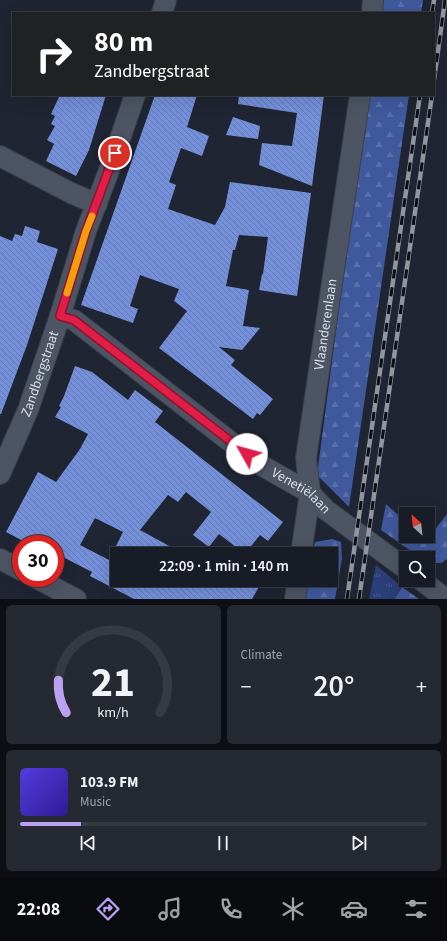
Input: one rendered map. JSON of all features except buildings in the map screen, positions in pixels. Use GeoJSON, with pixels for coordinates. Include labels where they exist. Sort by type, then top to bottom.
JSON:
{"type":"FeatureCollection","features":[{"type":"Feature","properties":{"kind":"street"},"geometry":{"type":"LineString","coordinates":[[162,12],[166,0]]}},
{"type":"Feature","properties":{"kind":"street"},"geometry":{"type":"LineString","coordinates":[[372,12],[374,0]]}},
{"type":"Feature","properties":{"kind":"street","name":"Zandbergstraat"},"geometry":{"type":"LineString","coordinates":[[0,474],[28,410],[60,316],[86,231],[135,96]]}},
{"type":"Feature","properties":{"kind":"street","name":"Vlaanderenlaan"},"geometry":{"type":"LineString","coordinates":[[302,547],[310,493],[306,458],[360,96]]}},
{"type":"Feature","properties":{"kind":"street"},"geometry":{"type":"LineString","coordinates":[[0,156],[71,193],[97,204]]}},
{"type":"Feature","properties":{"kind":"street","name":"Venetiëlaan"},"geometry":{"type":"LineString","coordinates":[[60,316],[74,320],[259,464],[310,493],[326,510],[399,564]]}},
{"type":"Feature","properties":{"kind":"street"},"geometry":{"type":"LineString","coordinates":[[0,559],[12,565]]}},
{"type":"Feature","properties":{"kind":"street"},"geometry":{"type":"LineString","coordinates":[[53,587],[76,599]]}},
{"type":"Feature","properties":{"kind":"street"},"geometry":{"type":"LineString","coordinates":[[295,599],[297,587]]}},
{"type":"Feature","properties":{"kind":"street"},"geometry":{"type":"LineString","coordinates":[[430,587],[446,599]]}},
{"type":"Feature","properties":{"kind":"green space"},"geometry":{"type":"Polygon","coordinates":[[[379,0],[423,0],[421,12],[377,12],[379,0]]]}},
{"type":"Feature","properties":{"kind":"green space"},"geometry":{"type":"Polygon","coordinates":[[[367,96],[409,96],[349,507],[317,475],[367,96]]]}},
{"type":"Feature","properties":{"kind":"green space"},"geometry":{"type":"Polygon","coordinates":[[[386,504],[399,516],[399,543],[381,530],[386,504]]]}},
{"type":"Feature","properties":{"kind":"green space"},"geometry":{"type":"Polygon","coordinates":[[[447,514],[447,559],[441,563],[435,563],[435,551],[411,551],[400,543],[435,543],[435,530],[447,514]]]}},
{"type":"Feature","properties":{"kind":"green space"},"geometry":{"type":"Polygon","coordinates":[[[332,539],[341,542],[342,559],[338,582],[338,547],[314,547],[315,542],[332,539]]]}},
{"type":"Feature","properties":{"kind":"green space"},"geometry":{"type":"Polygon","coordinates":[[[376,565],[399,584],[399,587],[402,587],[395,599],[369,599],[376,565]]]}},
{"type":"Feature","properties":{"kind":"green space"},"geometry":{"type":"Polygon","coordinates":[[[307,587],[337,587],[335,599],[304,599],[307,587]]]}},
{"type":"Feature","properties":{"kind":"green space"},"geometry":{"type":"Polygon","coordinates":[[[402,587],[419,599],[395,599],[402,587]]]}},
{"type":"Feature","properties":{"kind":"railway"},"geometry":{"type":"LineString","coordinates":[[432,12],[434,0]]}},
{"type":"Feature","properties":{"kind":"railway"},"geometry":{"type":"LineString","coordinates":[[435,73],[445,0]]}},
{"type":"Feature","properties":{"kind":"railway"},"geometry":{"type":"LineString","coordinates":[[347,599],[420,96]]}},
{"type":"Feature","properties":{"kind":"railway"},"geometry":{"type":"LineString","coordinates":[[359,599],[432,96]]}},
{"type":"Feature","properties":{"kind":"slow traffic"},"geometry":{"type":"LineString","coordinates":[[67,293],[92,216]]}},
{"type":"Feature","properties":{"kind":"route"},"geometry":{"type":"LineString","coordinates":[[115,153],[86,231],[60,316],[74,320],[247,454]]}}]}
